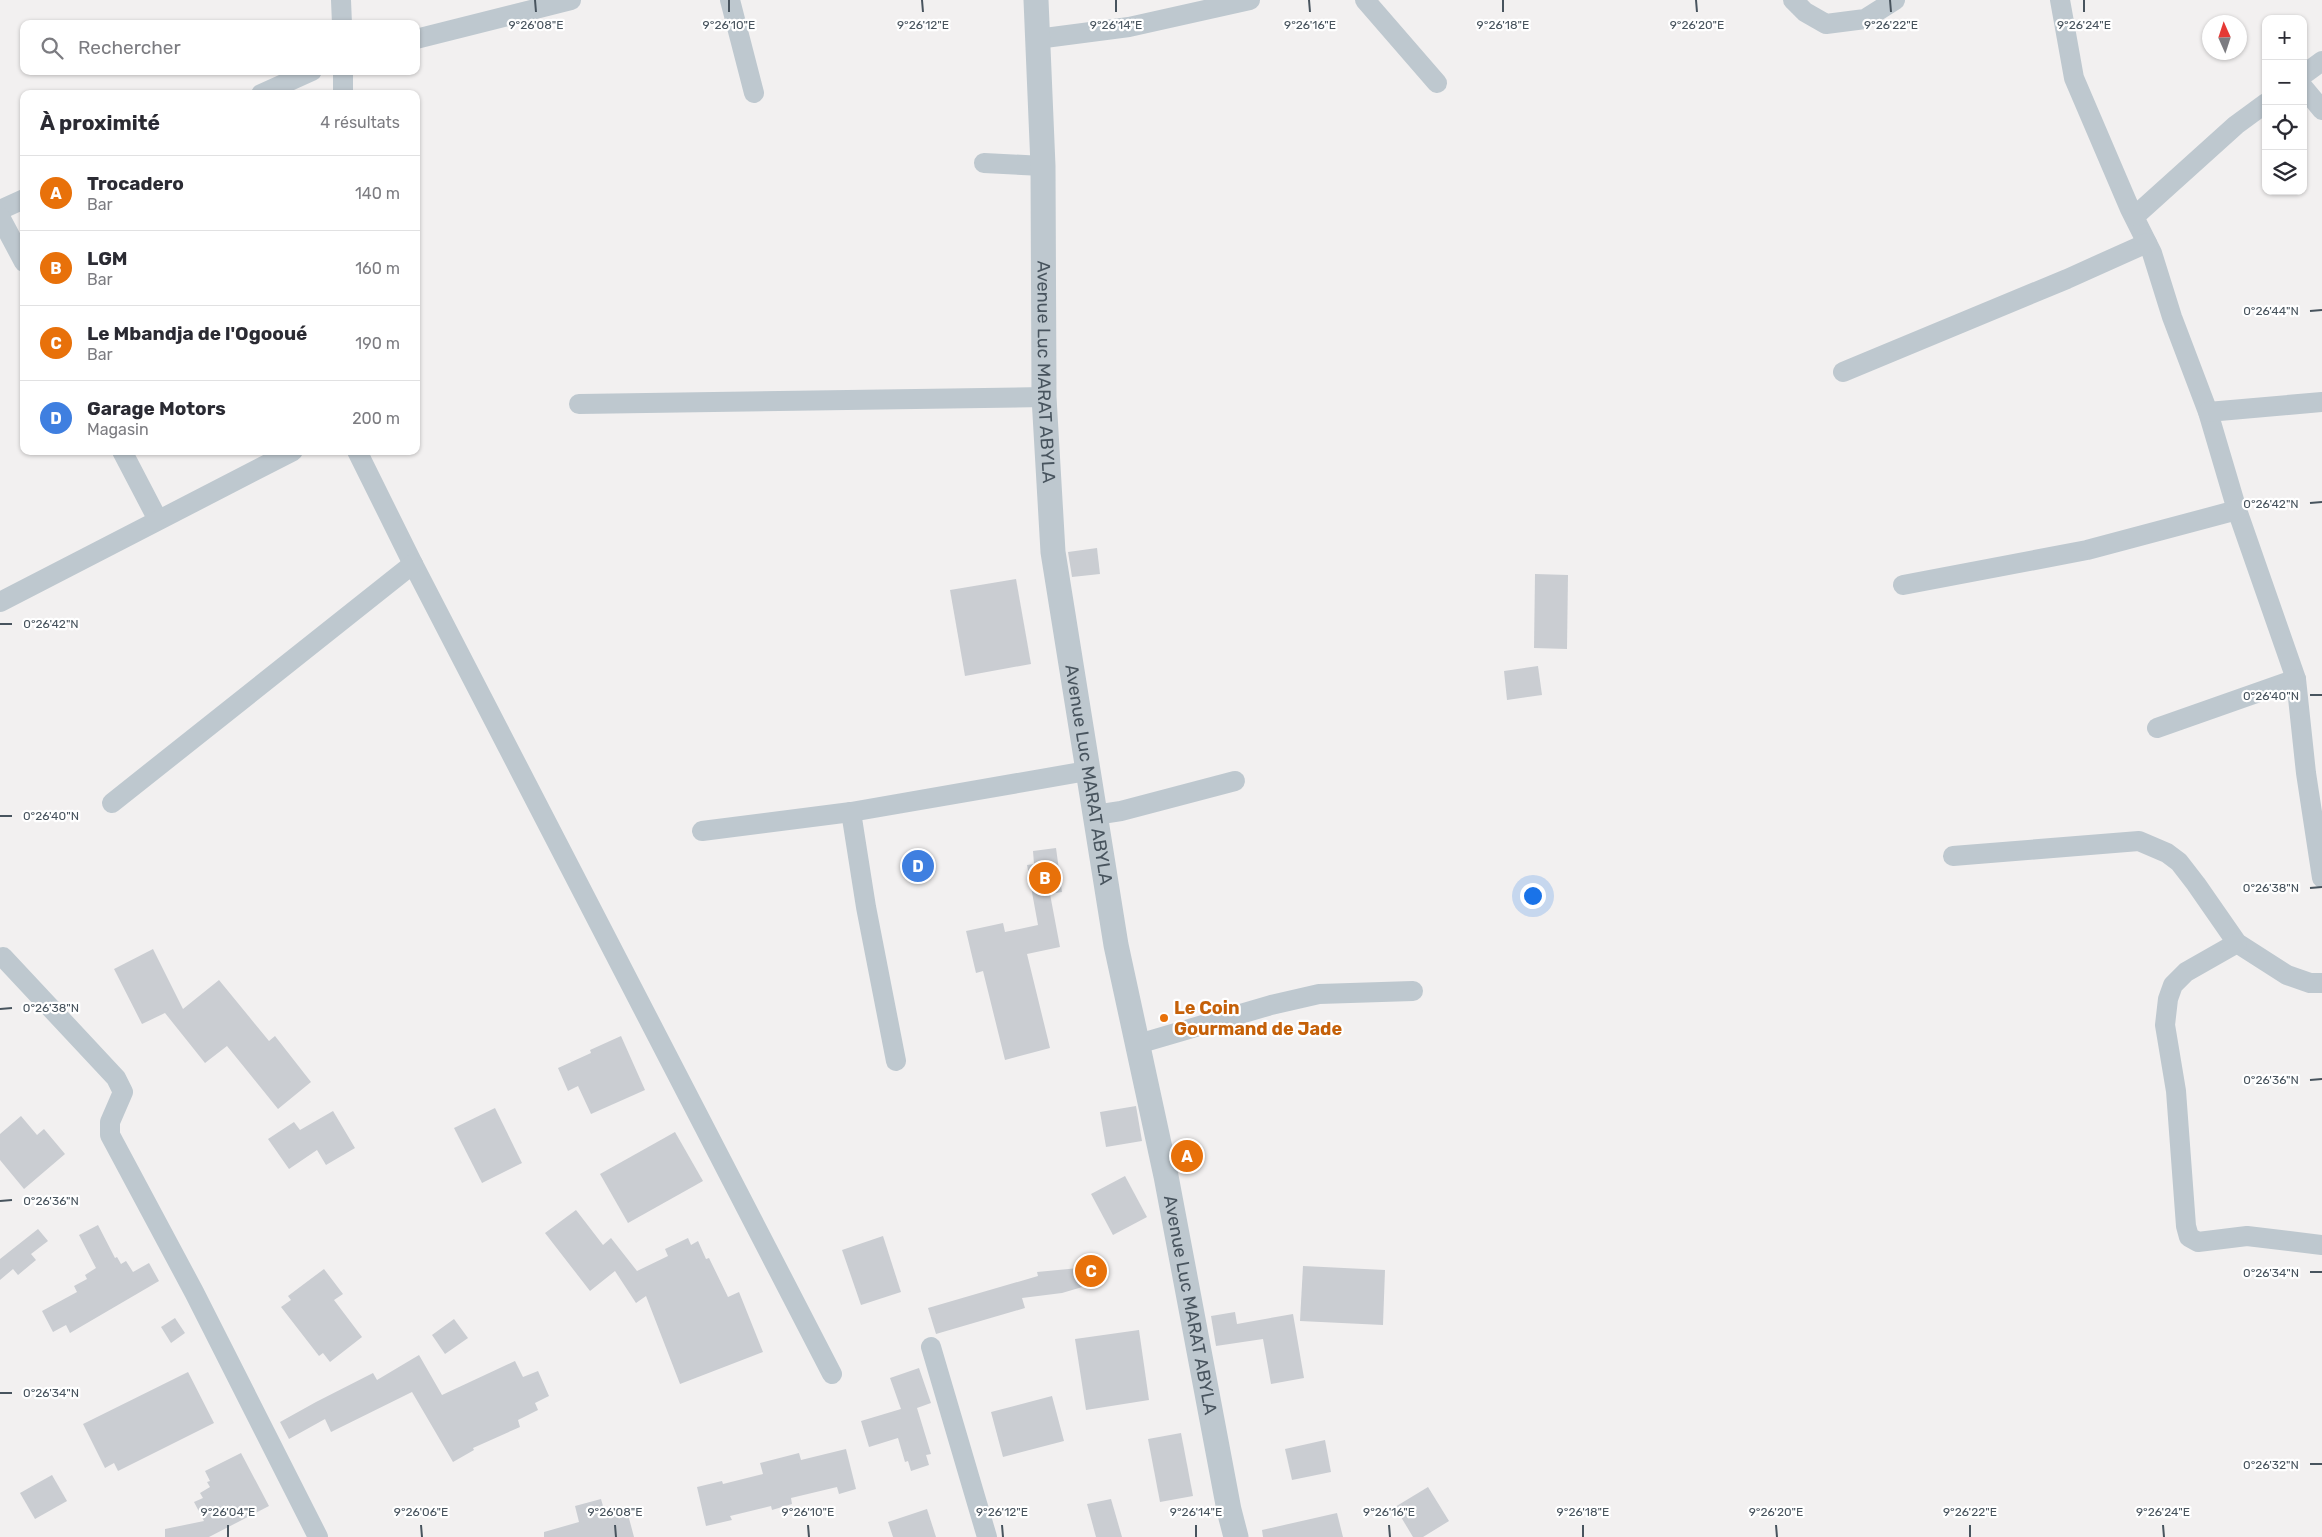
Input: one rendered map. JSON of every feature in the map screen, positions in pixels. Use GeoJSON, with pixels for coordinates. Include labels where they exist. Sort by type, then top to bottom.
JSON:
{"type":"FeatureCollection","features":[{"type":"Feature","properties":{"kind":"street"},"geometry":{"type":"LineString","coordinates":[[341,0],[342,20]]}},
{"type":"Feature","properties":{"kind":"street"},"geometry":{"type":"LineString","coordinates":[[420,38],[571,0]]}},
{"type":"Feature","properties":{"kind":"street"},"geometry":{"type":"LineString","coordinates":[[730,0],[754,92]]}},
{"type":"Feature","properties":{"kind":"street","name":"Avenue Luc MARAT ABYLA"},"geometry":{"type":"LineString","coordinates":[[1036,0],[1044,166],[1044,398],[1053,552],[1116,945],[1166,1176],[1229,1510],[1236,1537]]}},
{"type":"Feature","properties":{"kind":"street"},"geometry":{"type":"LineString","coordinates":[[1037,39],[1129,26],[1250,0]]}},
{"type":"Feature","properties":{"kind":"street"},"geometry":{"type":"LineString","coordinates":[[1365,0],[1437,83]]}},
{"type":"Feature","properties":{"kind":"street"},"geometry":{"type":"LineString","coordinates":[[1792,0],[1805,12],[1826,24],[1865,20],[1895,0]]}},
{"type":"Feature","properties":{"kind":"street"},"geometry":{"type":"LineString","coordinates":[[2060,0],[2074,78],[2152,253],[2172,317],[2208,412],[2237,510],[2296,679],[2306,773],[2322,878]]}},
{"type":"Feature","properties":{"kind":"street"},"geometry":{"type":"LineString","coordinates":[[2307,72],[2322,61]]}},
{"type":"Feature","properties":{"kind":"street"},"geometry":{"type":"LineString","coordinates":[[271,90],[303,75]]}},
{"type":"Feature","properties":{"kind":"street"},"geometry":{"type":"LineString","coordinates":[[343,75],[343,90]]}},
{"type":"Feature","properties":{"kind":"street"},"geometry":{"type":"LineString","coordinates":[[2307,92],[2322,110]]}},
{"type":"Feature","properties":{"kind":"street"},"geometry":{"type":"LineString","coordinates":[[2135,216],[2236,125],[2263,105]]}},
{"type":"Feature","properties":{"kind":"street"},"geometry":{"type":"LineString","coordinates":[[984,163],[1044,166]]}},
{"type":"Feature","properties":{"kind":"street"},"geometry":{"type":"LineString","coordinates":[[0,210],[20,201]]}},
{"type":"Feature","properties":{"kind":"street"},"geometry":{"type":"LineString","coordinates":[[0,217],[20,254]]}},
{"type":"Feature","properties":{"kind":"street"},"geometry":{"type":"LineString","coordinates":[[1844,372],[2068,280],[2147,244]]}},
{"type":"Feature","properties":{"kind":"street"},"geometry":{"type":"LineString","coordinates":[[579,404],[897,398],[1044,398]]}},
{"type":"Feature","properties":{"kind":"street"},"geometry":{"type":"LineString","coordinates":[[2208,412],[2322,402]]}},
{"type":"Feature","properties":{"kind":"street"},"geometry":{"type":"LineString","coordinates":[[124,455],[158,520]]}},
{"type":"Feature","properties":{"kind":"street"},"geometry":{"type":"LineString","coordinates":[[0,602],[285,455]]}},
{"type":"Feature","properties":{"kind":"street"},"geometry":{"type":"LineString","coordinates":[[359,455],[412,564],[832,1374]]}},
{"type":"Feature","properties":{"kind":"street"},"geometry":{"type":"LineString","coordinates":[[1903,585],[2087,550],[2237,510]]}},
{"type":"Feature","properties":{"kind":"street"},"geometry":{"type":"LineString","coordinates":[[112,803],[412,564]]}},
{"type":"Feature","properties":{"kind":"street"},"geometry":{"type":"LineString","coordinates":[[2157,728],[2296,679]]}},
{"type":"Feature","properties":{"kind":"street"},"geometry":{"type":"LineString","coordinates":[[702,831],[851,812],[1087,771]]}},
{"type":"Feature","properties":{"kind":"street"},"geometry":{"type":"LineString","coordinates":[[1095,815],[1121,811],[1235,781]]}},
{"type":"Feature","properties":{"kind":"street"},"geometry":{"type":"LineString","coordinates":[[851,812],[868,916],[896,1061]]}},
{"type":"Feature","properties":{"kind":"street"},"geometry":{"type":"LineString","coordinates":[[1953,856],[2139,841],[2166,853],[2178,862],[2196,884],[2237,943],[2286,975],[2310,983],[2322,983]]}},
{"type":"Feature","properties":{"kind":"street"},"geometry":{"type":"LineString","coordinates":[[2237,943],[2186,972],[2173,985],[2168,998],[2165,1025],[2176,1090],[2189,1237],[2198,1242],[2247,1236],[2322,1244]]}},
{"type":"Feature","properties":{"kind":"street"},"geometry":{"type":"LineString","coordinates":[[3,957],[116,1078],[123,1092],[110,1122],[110,1135],[194,1292],[318,1537]]}},
{"type":"Feature","properties":{"kind":"street"},"geometry":{"type":"LineString","coordinates":[[1138,1044],[1271,1005],[1319,994],[1413,991]]}},
{"type":"Feature","properties":{"kind":"street"},"geometry":{"type":"LineString","coordinates":[[931,1347],[987,1537]]}},
{"type":"Feature","properties":{"kind":"building"},"geometry":{"type":"Polygon","coordinates":[[[1097,548],[1100,574],[1072,577],[1068,552],[1097,548]]]}},
{"type":"Feature","properties":{"kind":"building"},"geometry":{"type":"Polygon","coordinates":[[[1535,574],[1568,575],[1567,649],[1534,648],[1535,574]]]}},
{"type":"Feature","properties":{"kind":"building"},"geometry":{"type":"Polygon","coordinates":[[[1016,579],[1031,664],[965,676],[950,590],[1016,579]]]}},
{"type":"Feature","properties":{"kind":"building"},"geometry":{"type":"Polygon","coordinates":[[[1538,666],[1542,695],[1507,700],[1504,671],[1538,666]]]}},
{"type":"Feature","properties":{"kind":"building"},"geometry":{"type":"Polygon","coordinates":[[[1056,848],[1062,892],[1050,894],[1060,947],[1027,954],[1050,1048],[1005,1060],[983,971],[976,973],[966,931],[1003,923],[1005,932],[1038,925],[1027,865],[1034,864],[1033,851],[1056,848]]]}},
{"type":"Feature","properties":{"kind":"building"},"geometry":{"type":"Polygon","coordinates":[[[153,949],[183,1009],[219,980],[269,1041],[275,1036],[311,1082],[278,1109],[227,1046],[205,1063],[165,1013],[142,1024],[114,969],[153,949]]]}},
{"type":"Feature","properties":{"kind":"building"},"geometry":{"type":"Polygon","coordinates":[[[621,1036],[645,1090],[591,1114],[578,1086],[568,1091],[558,1068],[591,1053],[590,1050],[621,1036]]]}},
{"type":"Feature","properties":{"kind":"building"},"geometry":{"type":"Polygon","coordinates":[[[1136,1106],[1142,1141],[1106,1147],[1100,1112],[1136,1106]]]}},
{"type":"Feature","properties":{"kind":"building"},"geometry":{"type":"Polygon","coordinates":[[[495,1108],[522,1163],[482,1183],[454,1128],[495,1108]]]}},
{"type":"Feature","properties":{"kind":"building"},"geometry":{"type":"Polygon","coordinates":[[[333,1111],[355,1148],[326,1165],[317,1150],[289,1169],[268,1139],[294,1122],[300,1130],[333,1111]]]}},
{"type":"Feature","properties":{"kind":"building"},"geometry":{"type":"Polygon","coordinates":[[[21,1116],[37,1135],[44,1129],[65,1154],[24,1189],[0,1160],[0,1134],[21,1116]]]}},
{"type":"Feature","properties":{"kind":"building"},"geometry":{"type":"Polygon","coordinates":[[[675,1132],[703,1181],[628,1223],[600,1174],[675,1132]]]}},
{"type":"Feature","properties":{"kind":"building"},"geometry":{"type":"Polygon","coordinates":[[[1125,1176],[1147,1217],[1113,1235],[1091,1194],[1125,1176]]]}},
{"type":"Feature","properties":{"kind":"building"},"geometry":{"type":"Polygon","coordinates":[[[576,1210],[603,1245],[611,1238],[637,1271],[668,1256],[665,1249],[688,1238],[691,1245],[698,1241],[706,1259],[709,1258],[728,1297],[739,1292],[763,1352],[680,1384],[646,1296],[636,1303],[615,1271],[590,1291],[545,1233],[576,1210]]]}},
{"type":"Feature","properties":{"kind":"building"},"geometry":{"type":"Polygon","coordinates":[[[98,1225],[115,1258],[117,1257],[121,1264],[126,1261],[133,1272],[149,1263],[159,1281],[70,1333],[66,1325],[53,1332],[42,1311],[77,1292],[74,1286],[87,1279],[85,1275],[96,1268],[79,1235],[98,1225]]]}},
{"type":"Feature","properties":{"kind":"building"},"geometry":{"type":"Polygon","coordinates":[[[38,1229],[48,1241],[31,1254],[36,1260],[18,1275],[13,1269],[0,1280],[0,1259],[38,1229]]]}},
{"type":"Feature","properties":{"kind":"building"},"geometry":{"type":"Polygon","coordinates":[[[883,1236],[901,1292],[861,1305],[842,1250],[883,1236]]]}},
{"type":"Feature","properties":{"kind":"building"},"geometry":{"type":"Polygon","coordinates":[[[1098,1255],[1106,1280],[1062,1293],[1022,1298],[1025,1308],[936,1334],[928,1308],[1038,1276],[1037,1272],[1079,1268],[1077,1262],[1098,1255]]]}},
{"type":"Feature","properties":{"kind":"building"},"geometry":{"type":"Polygon","coordinates":[[[1303,1266],[1385,1270],[1383,1325],[1300,1321],[1303,1266]]]}},
{"type":"Feature","properties":{"kind":"building"},"geometry":{"type":"Polygon","coordinates":[[[324,1269],[343,1294],[334,1300],[362,1337],[330,1362],[323,1353],[319,1356],[281,1307],[291,1300],[288,1296],[324,1269]]]}},
{"type":"Feature","properties":{"kind":"building"},"geometry":{"type":"Polygon","coordinates":[[[1235,1312],[1237,1324],[1293,1314],[1304,1378],[1271,1384],[1263,1339],[1216,1346],[1211,1316],[1235,1312]]]}},
{"type":"Feature","properties":{"kind":"building"},"geometry":{"type":"Polygon","coordinates":[[[175,1318],[185,1333],[171,1343],[161,1327],[175,1318]]]}},
{"type":"Feature","properties":{"kind":"building"},"geometry":{"type":"Polygon","coordinates":[[[454,1319],[468,1338],[445,1354],[432,1335],[454,1319]]]}},
{"type":"Feature","properties":{"kind":"building"},"geometry":{"type":"Polygon","coordinates":[[[1139,1330],[1149,1400],[1086,1410],[1075,1339],[1139,1330]]]}},
{"type":"Feature","properties":{"kind":"building"},"geometry":{"type":"Polygon","coordinates":[[[419,1355],[442,1395],[515,1361],[523,1377],[538,1371],[549,1396],[535,1403],[538,1410],[518,1420],[520,1427],[473,1448],[474,1450],[453,1462],[412,1392],[331,1432],[325,1419],[289,1439],[280,1422],[373,1373],[377,1380],[419,1355]]]}},
{"type":"Feature","properties":{"kind":"building"},"geometry":{"type":"Polygon","coordinates":[[[919,1368],[931,1403],[917,1408],[931,1454],[926,1455],[929,1465],[911,1471],[908,1461],[905,1462],[898,1438],[869,1447],[861,1421],[901,1409],[890,1378],[919,1368]]]}},
{"type":"Feature","properties":{"kind":"building"},"geometry":{"type":"Polygon","coordinates":[[[188,1372],[214,1423],[118,1471],[114,1463],[105,1468],[83,1424],[188,1372]]]}},
{"type":"Feature","properties":{"kind":"building"},"geometry":{"type":"Polygon","coordinates":[[[1052,1396],[1064,1441],[1003,1457],[991,1412],[1052,1396]]]}},
{"type":"Feature","properties":{"kind":"building"},"geometry":{"type":"Polygon","coordinates":[[[1181,1433],[1193,1496],[1160,1502],[1148,1439],[1181,1433]]]}},
{"type":"Feature","properties":{"kind":"building"},"geometry":{"type":"Polygon","coordinates":[[[1325,1440],[1331,1472],[1292,1480],[1285,1449],[1325,1440]]]}},
{"type":"Feature","properties":{"kind":"building"},"geometry":{"type":"Polygon","coordinates":[[[846,1449],[856,1489],[839,1494],[837,1487],[791,1498],[792,1504],[772,1510],[771,1506],[730,1516],[732,1520],[706,1526],[697,1487],[722,1481],[723,1484],[763,1474],[760,1463],[799,1453],[801,1460],[846,1449]]]}},
{"type":"Feature","properties":{"kind":"building"},"geometry":{"type":"Polygon","coordinates":[[[241,1453],[269,1506],[209,1537],[165,1537],[165,1529],[204,1521],[194,1502],[203,1498],[200,1493],[210,1487],[207,1482],[210,1481],[205,1471],[241,1453]]]}},
{"type":"Feature","properties":{"kind":"building"},"geometry":{"type":"Polygon","coordinates":[[[52,1475],[67,1501],[35,1519],[20,1493],[52,1475]]]}},
{"type":"Feature","properties":{"kind":"building"},"geometry":{"type":"Polygon","coordinates":[[[1428,1487],[1449,1521],[1423,1537],[1413,1537],[1395,1507],[1428,1487]]]}},
{"type":"Feature","properties":{"kind":"building"},"geometry":{"type":"Polygon","coordinates":[[[601,1499],[605,1513],[626,1507],[634,1537],[544,1537],[544,1532],[579,1522],[575,1506],[601,1499]]]}},
{"type":"Feature","properties":{"kind":"building"},"geometry":{"type":"Polygon","coordinates":[[[1111,1499],[1122,1537],[1096,1537],[1087,1504],[1111,1499]]]}},
{"type":"Feature","properties":{"kind":"building"},"geometry":{"type":"Polygon","coordinates":[[[927,1509],[936,1537],[893,1537],[888,1522],[927,1509]]]}},
{"type":"Feature","properties":{"kind":"building"},"geometry":{"type":"Polygon","coordinates":[[[1337,1513],[1343,1537],[1263,1537],[1262,1530],[1337,1513]]]}},
{"type":"Feature","properties":{"kind":"place","name":"Garage Motors"},"geometry":{"type":"Point","coordinates":[918,866]}},
{"type":"Feature","properties":{"kind":"place","name":"LGM"},"geometry":{"type":"Point","coordinates":[1045,878]}},
{"type":"Feature","properties":{"kind":"place","name":"Le Coin Gourmand de Jade"},"geometry":{"type":"Point","coordinates":[1164,1018]}},
{"type":"Feature","properties":{"kind":"place","name":"Trocadero"},"geometry":{"type":"Point","coordinates":[1187,1156]}},
{"type":"Feature","properties":{"kind":"place","name":"Le Mbandja de l'Ogooué"},"geometry":{"type":"Point","coordinates":[1091,1271]}}]}
